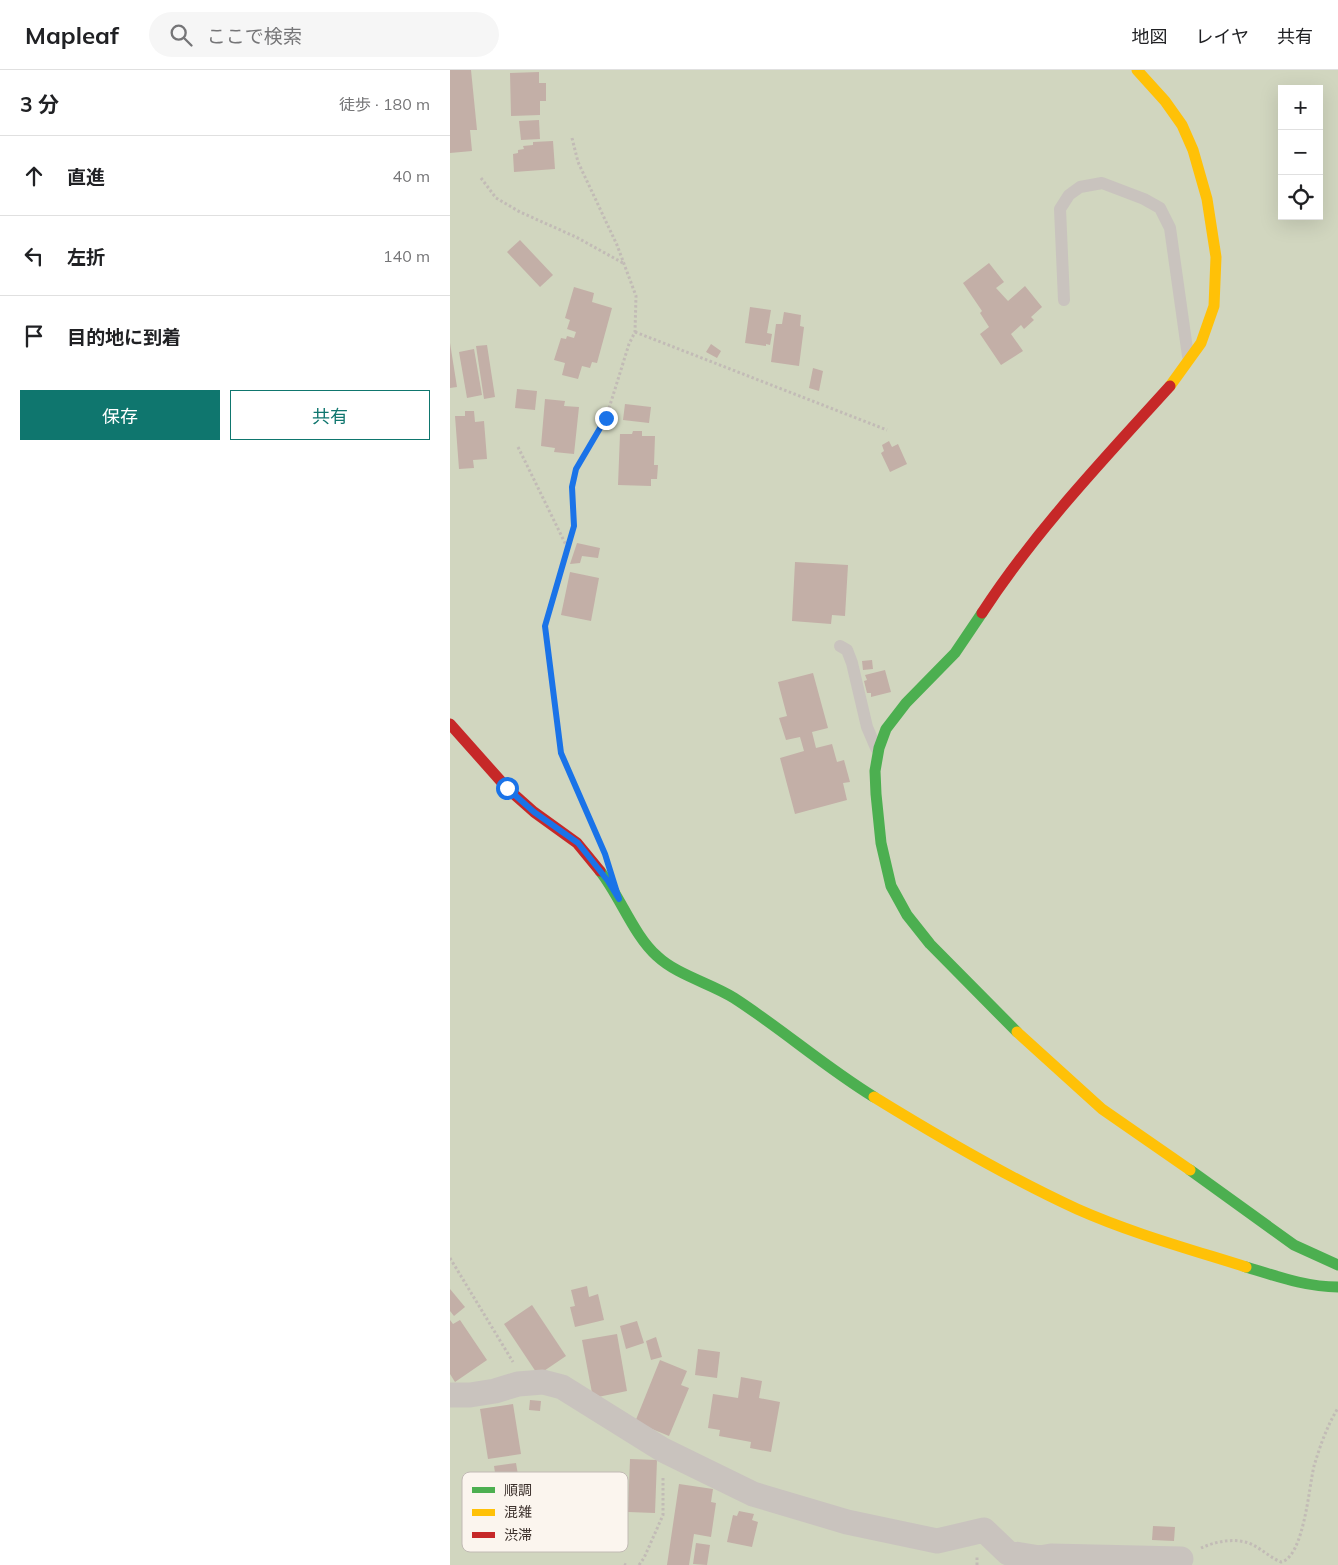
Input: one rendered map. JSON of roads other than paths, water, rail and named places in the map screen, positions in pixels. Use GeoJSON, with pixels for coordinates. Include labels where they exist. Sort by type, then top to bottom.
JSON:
{"type":"FeatureCollection","features":[{"type":"Feature","properties":{"kind":"street"},"geometry":{"type":"LineString","coordinates":[[1137,70],[1165,101],[1182,125],[1193,150],[1207,199],[1216,257],[1214,306],[1201,343],[1176,379],[1073,493],[1013,567],[955,654],[906,703],[886,729],[878,753],[875,771],[881,843],[891,886],[907,915],[930,944],[1014,1029],[1102,1109],[1143,1136],[1294,1245],[1338,1265]]}},
{"type":"Feature","properties":{"kind":"street"},"geometry":{"type":"LineString","coordinates":[[450,724],[507,788],[534,812],[578,843],[608,881],[645,943],[657,957],[676,969],[724,992],[765,1018],[848,1081],[1008,1175],[1078,1209],[1169,1243],[1263,1272],[1323,1287],[1338,1287]]}},
{"type":"Feature","properties":{"kind":"street"},"geometry":{"type":"LineString","coordinates":[[450,1395],[470,1395],[543,1382],[562,1387],[663,1450],[753,1494],[847,1522],[937,1541],[984,1530],[1008,1553],[1040,1558],[1050,1556],[1181,1559]]}},
{"type":"Feature","properties":{"kind":"lane"},"geometry":{"type":"LineString","coordinates":[[1064,300],[1060,209],[1069,195],[1080,187],[1102,183],[1144,200],[1160,208],[1170,228],[1188,360]]}},
{"type":"Feature","properties":{"kind":"lane"},"geometry":{"type":"LineString","coordinates":[[840,646],[847,650],[852,662],[867,727],[878,753]]}}]}
